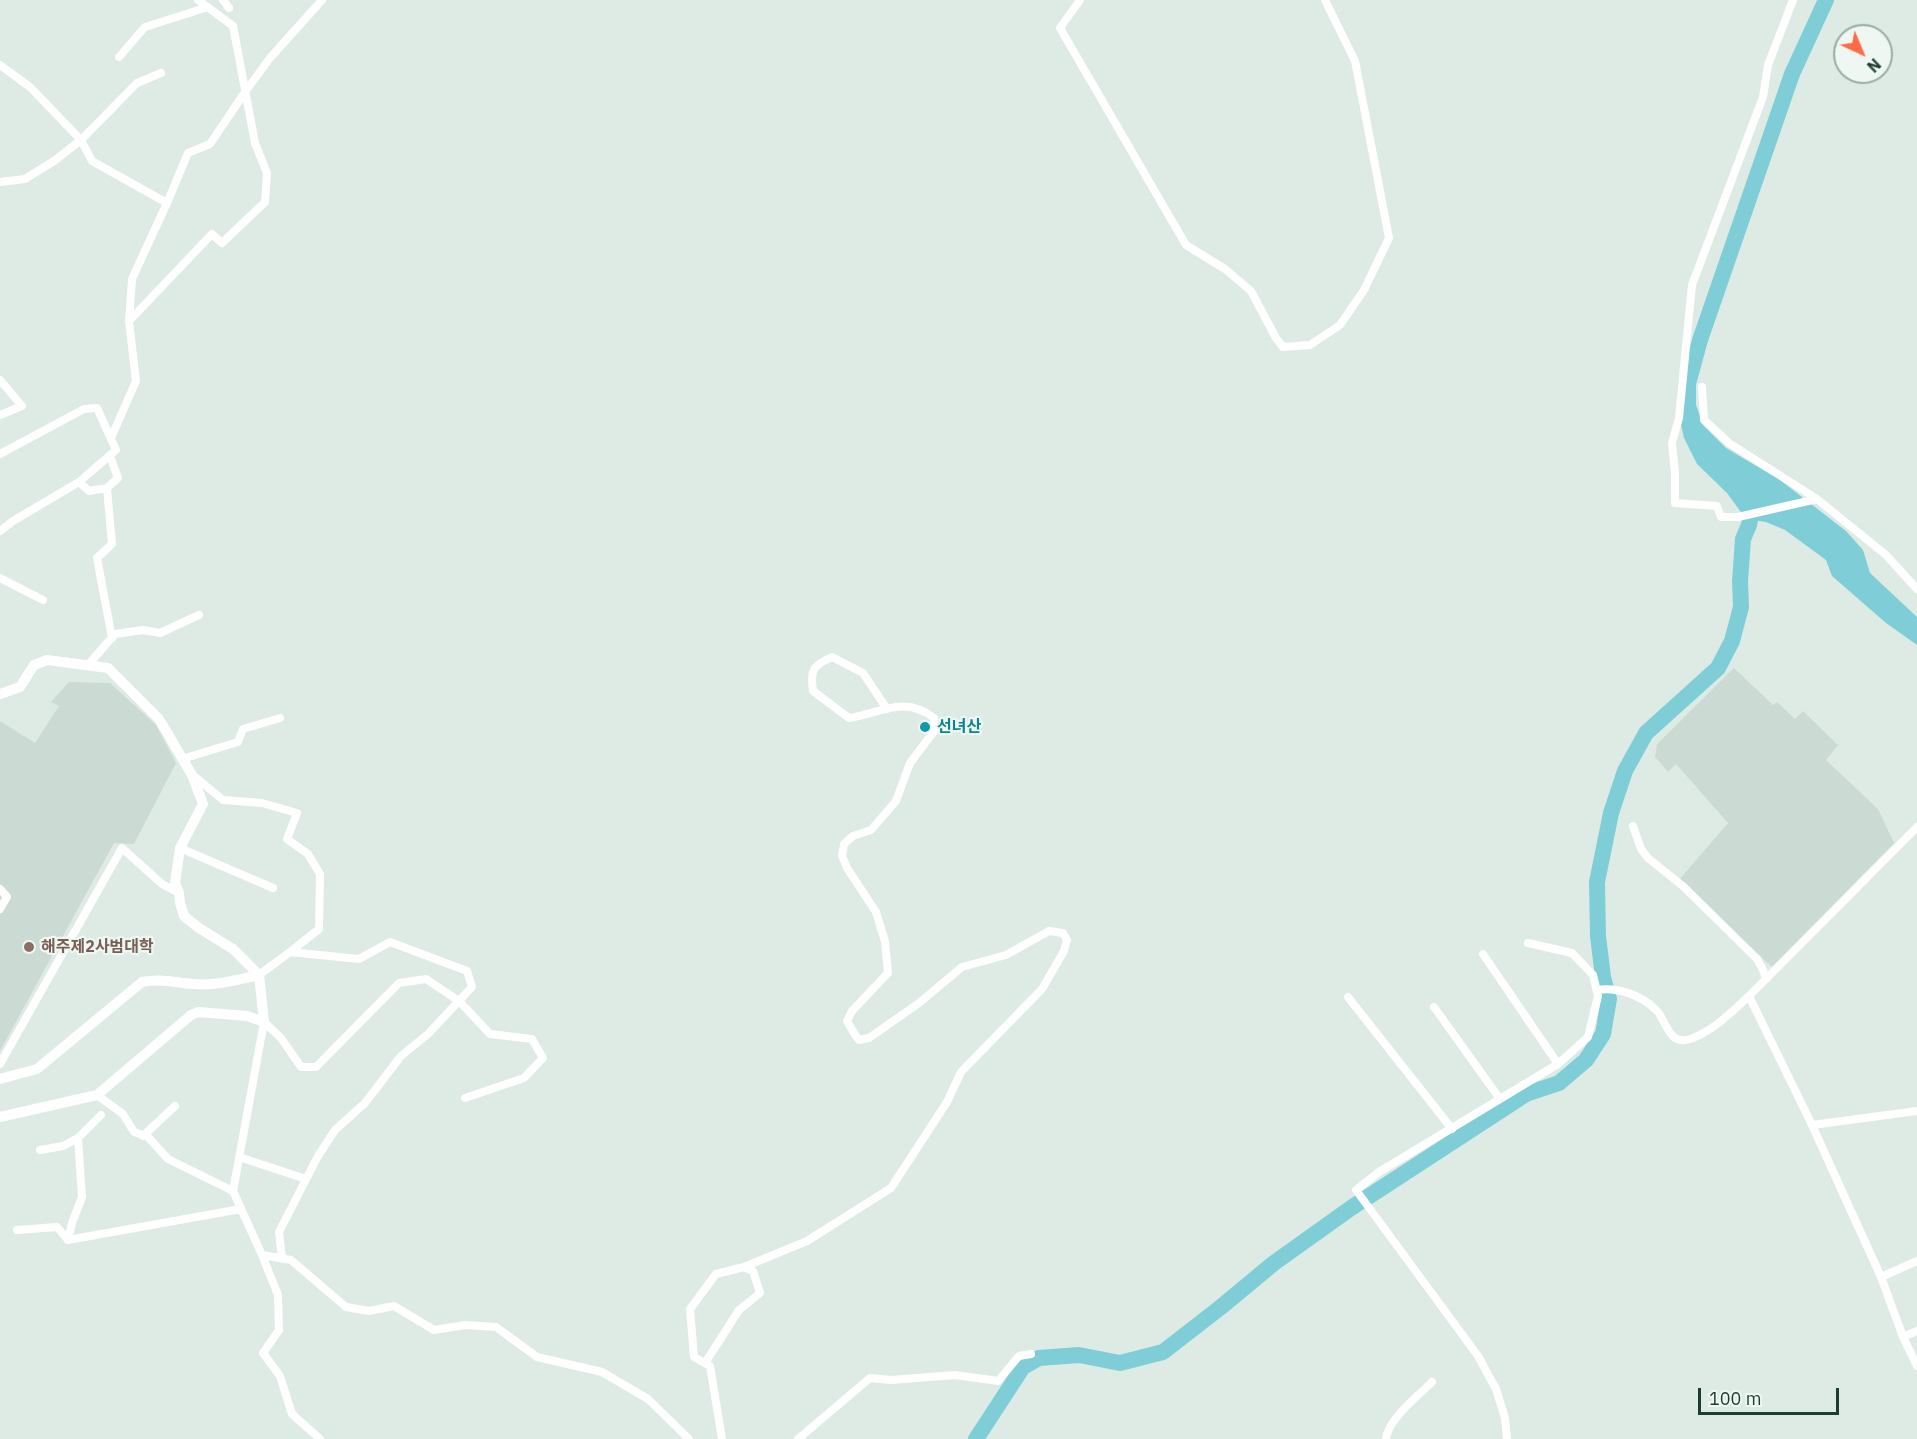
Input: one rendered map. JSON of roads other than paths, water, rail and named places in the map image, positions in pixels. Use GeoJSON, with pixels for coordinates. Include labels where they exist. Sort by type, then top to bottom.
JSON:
{"type":"FeatureCollection","features":[{"type":"Feature","properties":{"kind":"street"},"geometry":{"type":"LineString","coordinates":[[129,321],[212,234],[222,243],[265,202],[267,173],[255,143],[232,26],[198,0]]}},
{"type":"Feature","properties":{"kind":"street"},"geometry":{"type":"LineString","coordinates":[[223,0],[229,8]]}},
{"type":"Feature","properties":{"kind":"street"},"geometry":{"type":"LineString","coordinates":[[111,438],[136,381],[129,321],[132,279],[188,153],[210,144],[270,58],[322,0]]}},
{"type":"Feature","properties":{"kind":"street"},"geometry":{"type":"LineString","coordinates":[[1080,0],[1060,28],[1134,157],[1186,245],[1225,268],[1251,291],[1283,348],[1310,345],[1340,325],[1364,290],[1389,238],[1355,61],[1325,0]]}},
{"type":"Feature","properties":{"kind":"street"},"geometry":{"type":"LineString","coordinates":[[1793,0],[1768,65],[1763,97],[1692,285],[1679,417],[1672,442],[1675,503],[1717,506],[1721,517],[1739,517],[1813,500]]}},
{"type":"Feature","properties":{"kind":"street"},"geometry":{"type":"LineString","coordinates":[[119,57],[145,27],[208,8]]}},
{"type":"Feature","properties":{"kind":"street"},"geometry":{"type":"LineString","coordinates":[[0,65],[30,87],[81,140],[92,161],[167,203]]}},
{"type":"Feature","properties":{"kind":"street"},"geometry":{"type":"LineString","coordinates":[[0,182],[25,179],[54,161],[81,140],[138,82],[161,73]]}},
{"type":"Feature","properties":{"kind":"street"},"geometry":{"type":"LineString","coordinates":[[0,380],[22,406],[0,415]]}},
{"type":"Feature","properties":{"kind":"street"},"geometry":{"type":"LineString","coordinates":[[1702,387],[1704,420],[1729,443],[1813,500],[1886,555],[1917,589]]}},
{"type":"Feature","properties":{"kind":"street"},"geometry":{"type":"LineString","coordinates":[[0,454],[84,409],[97,408],[116,450],[79,482],[0,531]]}},
{"type":"Feature","properties":{"kind":"street"},"geometry":{"type":"LineString","coordinates":[[79,482],[89,491],[107,488],[118,478],[110,456]]}},
{"type":"Feature","properties":{"kind":"street"},"geometry":{"type":"LineString","coordinates":[[107,488],[112,544],[96,558],[112,638]]}},
{"type":"Feature","properties":{"kind":"street"},"geometry":{"type":"LineString","coordinates":[[0,578],[44,600]]}},
{"type":"Feature","properties":{"kind":"street"},"geometry":{"type":"LineString","coordinates":[[88,665],[115,634],[143,630],[160,633],[199,615]]}},
{"type":"Feature","properties":{"kind":"street"},"geometry":{"type":"LineString","coordinates":[[722,1439],[710,1366],[694,1357],[690,1309],[716,1274],[744,1267],[807,1241],[891,1188],[947,1101],[961,1072],[1042,989],[1064,951],[1067,940],[1063,933],[1049,931],[1006,955],[962,967],[919,1003],[869,1038],[860,1040],[854,1033],[847,1021],[852,1011],[888,973],[885,942],[876,912],[847,868],[842,856],[844,844],[853,836],[871,830],[896,801],[910,763],[935,730],[934,718],[924,710],[898,705],[887,709],[867,715],[849,718],[813,691],[811,676],[818,664],[832,657],[843,661],[863,673],[887,709]]}},
{"type":"Feature","properties":{"kind":"street"},"geometry":{"type":"LineString","coordinates":[[0,694],[20,687],[34,665],[47,660],[108,668],[159,719],[192,775],[203,804],[180,848],[175,883],[184,916],[233,949],[259,975],[264,1022],[233,1191],[278,1295],[279,1330],[263,1353],[280,1376],[292,1414],[320,1439]]}},
{"type":"Feature","properties":{"kind":"street"},"geometry":{"type":"LineString","coordinates":[[182,759],[238,742],[243,729],[280,718]]}},
{"type":"Feature","properties":{"kind":"street"},"geometry":{"type":"LineString","coordinates":[[0,1079],[37,1069],[142,982],[155,979],[195,984],[218,983],[259,975],[319,929],[320,874],[308,854],[286,839],[297,813],[262,803],[223,800],[192,775]]}},
{"type":"Feature","properties":{"kind":"street"},"geometry":{"type":"LineString","coordinates":[[1633,826],[1641,849],[1648,858],[1684,887],[1757,960],[1766,979]]}},
{"type":"Feature","properties":{"kind":"street"},"geometry":{"type":"LineString","coordinates":[[1599,990],[1614,989],[1644,1000],[1659,1013],[1667,1031],[1678,1039],[1692,1039],[1722,1020],[1749,996],[1917,827]]}},
{"type":"Feature","properties":{"kind":"street"},"geometry":{"type":"LineString","coordinates":[[0,1065],[122,848],[162,884],[178,893]]}},
{"type":"Feature","properties":{"kind":"street"},"geometry":{"type":"LineString","coordinates":[[180,848],[273,888]]}},
{"type":"Feature","properties":{"kind":"street"},"geometry":{"type":"LineString","coordinates":[[0,889],[7,897],[0,909]]}},
{"type":"Feature","properties":{"kind":"street"},"geometry":{"type":"LineString","coordinates":[[282,1258],[279,1232],[318,1156],[335,1130],[365,1103],[401,1056],[428,1034],[472,987],[467,971],[390,942],[359,959],[290,952]]}},
{"type":"Feature","properties":{"kind":"street"},"geometry":{"type":"LineString","coordinates":[[1507,1439],[1496,1389],[1478,1356],[1356,1190],[1379,1172],[1558,1064],[1588,1037],[1599,990],[1593,975],[1572,952],[1528,943]]}},
{"type":"Feature","properties":{"kind":"street"},"geometry":{"type":"LineString","coordinates":[[1483,954],[1558,1064]]}},
{"type":"Feature","properties":{"kind":"street"},"geometry":{"type":"LineString","coordinates":[[0,1117],[97,1095],[191,1015],[198,1012],[247,1016],[264,1022],[281,1038],[301,1067],[316,1067],[399,983],[426,979],[459,1001],[490,1034],[532,1039],[543,1058],[524,1078],[465,1098]]}},
{"type":"Feature","properties":{"kind":"street"},"geometry":{"type":"LineString","coordinates":[[1749,996],[1812,1125],[1881,1277],[1903,1337],[1917,1366]]}},
{"type":"Feature","properties":{"kind":"street"},"geometry":{"type":"LineString","coordinates":[[1348,997],[1452,1129]]}},
{"type":"Feature","properties":{"kind":"street"},"geometry":{"type":"LineString","coordinates":[[1434,1007],[1500,1099]]}},
{"type":"Feature","properties":{"kind":"street"},"geometry":{"type":"LineString","coordinates":[[97,1095],[123,1114],[134,1132],[148,1137],[168,1159],[233,1191]]}},
{"type":"Feature","properties":{"kind":"street"},"geometry":{"type":"LineString","coordinates":[[142,1136],[175,1106]]}},
{"type":"Feature","properties":{"kind":"street"},"geometry":{"type":"LineString","coordinates":[[1812,1125],[1917,1111]]}},
{"type":"Feature","properties":{"kind":"street"},"geometry":{"type":"LineString","coordinates":[[40,1150],[63,1146],[78,1138],[101,1114]]}},
{"type":"Feature","properties":{"kind":"street"},"geometry":{"type":"LineString","coordinates":[[68,1240],[82,1197],[78,1138]]}},
{"type":"Feature","properties":{"kind":"street"},"geometry":{"type":"LineString","coordinates":[[239,1157],[306,1179]]}},
{"type":"Feature","properties":{"kind":"street"},"geometry":{"type":"LineString","coordinates":[[68,1240],[241,1209]]}},
{"type":"Feature","properties":{"kind":"street"},"geometry":{"type":"LineString","coordinates":[[17,1230],[57,1227],[68,1240]]}},
{"type":"Feature","properties":{"kind":"street"},"geometry":{"type":"LineString","coordinates":[[262,1255],[291,1260],[346,1307],[369,1311],[394,1306],[434,1330],[465,1325],[496,1327],[537,1357],[602,1372],[648,1399],[689,1439]]}},
{"type":"Feature","properties":{"kind":"street"},"geometry":{"type":"LineString","coordinates":[[1881,1277],[1917,1261]]}},
{"type":"Feature","properties":{"kind":"street"},"geometry":{"type":"LineString","coordinates":[[705,1363],[739,1310],[760,1293],[753,1271],[744,1267]]}},
{"type":"Feature","properties":{"kind":"street"},"geometry":{"type":"LineString","coordinates":[[1903,1337],[1917,1331]]}},
{"type":"Feature","properties":{"kind":"street"},"geometry":{"type":"LineString","coordinates":[[798,1439],[870,1378],[891,1380],[955,1376],[998,1382],[1019,1356],[1030,1354]]}},
{"type":"Feature","properties":{"kind":"street"},"geometry":{"type":"LineString","coordinates":[[1386,1439],[1387,1431],[1401,1413],[1432,1382]]}},
{"type":"Feature","properties":{"kind":"water"},"geometry":{"type":"Polygon","coordinates":[[[1688,384],[1704,426],[1726,448],[1780,480],[1846,531],[1863,550],[1870,573],[1917,617],[1917,645],[1886,623],[1832,576],[1826,560],[1785,530],[1766,522],[1746,519],[1727,493],[1697,464],[1684,438],[1681,425],[1688,384]]]}},
{"type":"Feature","properties":{"kind":"waterway"},"geometry":{"type":"LineString","coordinates":[[1688,407],[1688,384],[1700,340],[1792,74],[1826,0]]}},
{"type":"Feature","properties":{"kind":"waterway"},"geometry":{"type":"LineString","coordinates":[[976,1439],[1023,1367],[1039,1358],[1079,1355],[1120,1363],[1163,1352],[1274,1263],[1351,1208],[1526,1094],[1559,1083],[1586,1060],[1603,1034],[1609,999],[1603,977],[1598,936],[1597,882],[1611,813],[1625,771],[1646,733],[1718,668],[1732,641],[1741,607],[1743,539],[1752,510],[1747,500]]}},
{"type":"Feature","properties":{"kind":"place","name":"선녀산"},"geometry":{"type":"Point","coordinates":[925,727]}},
{"type":"Feature","properties":{"kind":"place","name":"해주제2사범대학"},"geometry":{"type":"Point","coordinates":[29,947]}}]}
